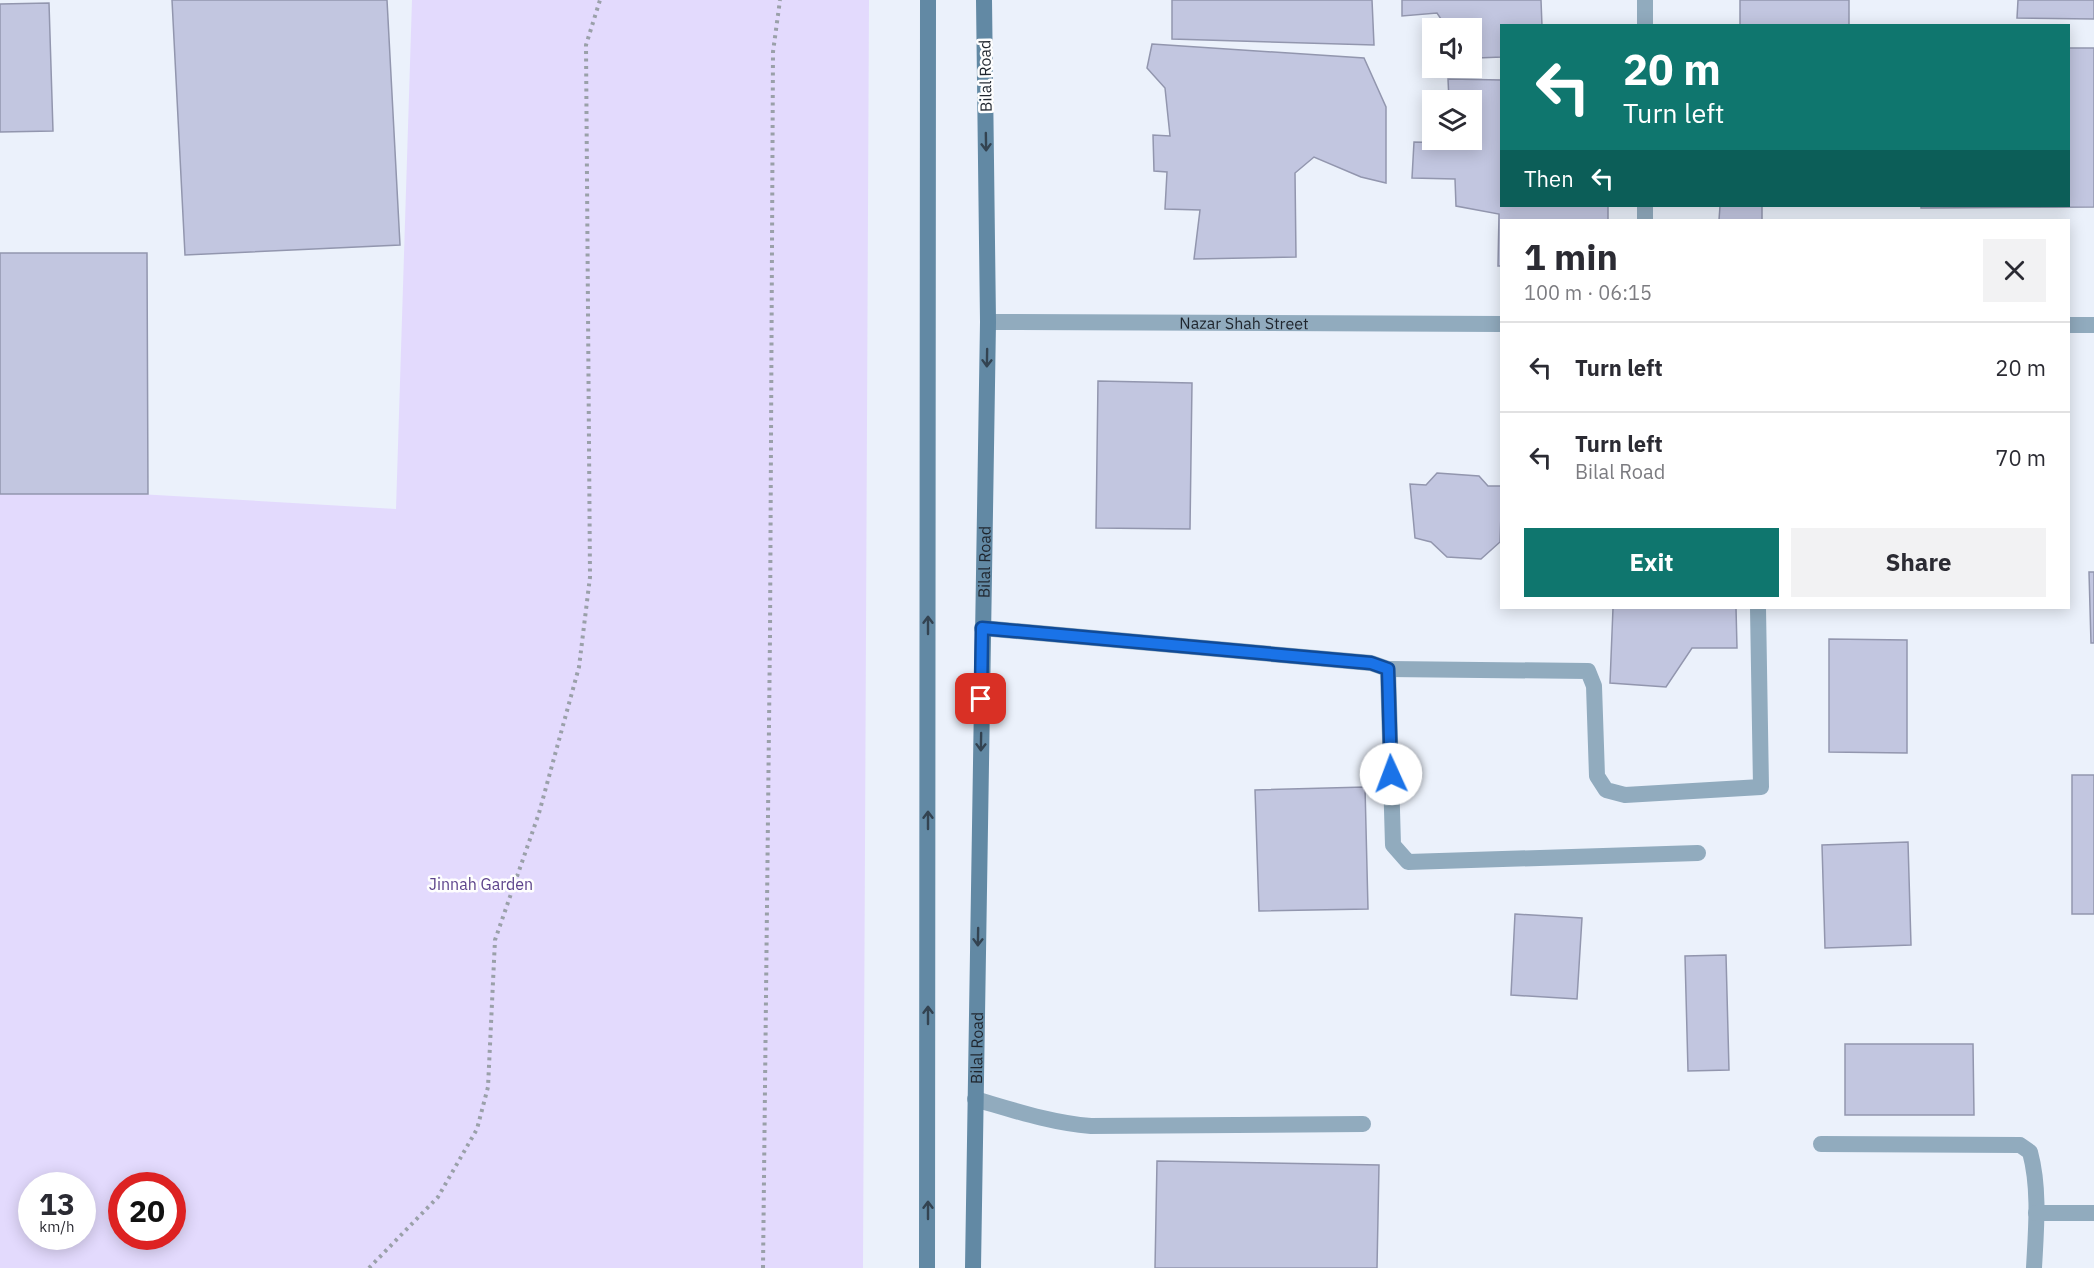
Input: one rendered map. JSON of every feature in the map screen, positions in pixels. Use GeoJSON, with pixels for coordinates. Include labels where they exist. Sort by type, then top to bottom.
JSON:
{"type":"FeatureCollection","features":[{"type":"Feature","properties":{"kind":"main road"},"geometry":{"type":"LineString","coordinates":[[927,1268],[928,0]]}},
{"type":"Feature","properties":{"kind":"main road","name":"Bilal Road"},"geometry":{"type":"LineString","coordinates":[[973,1268],[987,322],[984,0]]}},
{"type":"Feature","properties":{"kind":"street"},"geometry":{"type":"LineString","coordinates":[[1645,0],[1645,24]]}},
{"type":"Feature","properties":{"kind":"street","name":"Nazar Shah Street"},"geometry":{"type":"LineString","coordinates":[[987,322],[1500,324]]}},
{"type":"Feature","properties":{"kind":"street"},"geometry":{"type":"LineString","coordinates":[[2070,325],[2094,326]]}},
{"type":"Feature","properties":{"kind":"street"},"geometry":{"type":"LineString","coordinates":[[982,628],[1371,663],[1388,669],[1588,671],[1594,686],[1597,776],[1606,790],[1625,795],[1761,787],[1758,609]]}},
{"type":"Feature","properties":{"kind":"street"},"geometry":{"type":"LineString","coordinates":[[1388,669],[1393,844],[1408,862],[1698,853]]}},
{"type":"Feature","properties":{"kind":"street"},"geometry":{"type":"LineString","coordinates":[[975,1099],[1041,1118],[1090,1126],[1363,1124]]}},
{"type":"Feature","properties":{"kind":"street"},"geometry":{"type":"LineString","coordinates":[[1821,1144],[2020,1145],[2030,1152],[2033,1164],[2036,1213],[2034,1268]]}},
{"type":"Feature","properties":{"kind":"street"},"geometry":{"type":"LineString","coordinates":[[2036,1213],[2094,1213]]}},
{"type":"Feature","properties":{"kind":"path"},"geometry":{"type":"LineString","coordinates":[[369,1268],[438,1197],[477,1129],[488,1087],[495,940],[539,813],[579,667],[590,577],[586,45],[600,0]]}},
{"type":"Feature","properties":{"kind":"path"},"geometry":{"type":"LineString","coordinates":[[763,1268],[773,52],[780,0]]}},
{"type":"Feature","properties":{"kind":"green space","name":"Jinnah Garden"},"geometry":{"type":"Polygon","coordinates":[[[412,0],[869,0],[863,1268],[0,1268],[0,486],[396,509],[412,0]]]}},
{"type":"Feature","properties":{"kind":"building"},"geometry":{"type":"Polygon","coordinates":[[[172,0],[387,0],[400,245],[185,255],[172,0]]]}},
{"type":"Feature","properties":{"kind":"building"},"geometry":{"type":"Polygon","coordinates":[[[1172,0],[1372,0],[1374,45],[1172,39],[1172,0]]]}},
{"type":"Feature","properties":{"kind":"building"},"geometry":{"type":"Polygon","coordinates":[[[1402,0],[1541,0],[1542,24],[1500,24],[1500,57],[1482,58],[1482,18],[1440,18],[1437,13],[1402,16],[1402,0]]]}},
{"type":"Feature","properties":{"kind":"building"},"geometry":{"type":"Polygon","coordinates":[[[1740,0],[1849,0],[1849,24],[1740,24],[1740,0]]]}},
{"type":"Feature","properties":{"kind":"building"},"geometry":{"type":"Polygon","coordinates":[[[2018,0],[2094,0],[2094,19],[2017,18],[2018,0]]]}},
{"type":"Feature","properties":{"kind":"building"},"geometry":{"type":"Polygon","coordinates":[[[49,3],[53,131],[0,132],[0,4],[49,3]]]}},
{"type":"Feature","properties":{"kind":"building"},"geometry":{"type":"Polygon","coordinates":[[[1152,44],[1364,58],[1386,107],[1386,183],[1361,177],[1314,157],[1295,173],[1296,257],[1194,259],[1200,210],[1165,209],[1167,172],[1154,171],[1153,135],[1170,136],[1165,88],[1147,68],[1152,44]]]}},
{"type":"Feature","properties":{"kind":"building"},"geometry":{"type":"Polygon","coordinates":[[[2070,48],[2094,48],[2094,207],[1921,208],[2070,207],[2070,48]]]}},
{"type":"Feature","properties":{"kind":"building"},"geometry":{"type":"Polygon","coordinates":[[[1448,79],[1500,80],[1500,207],[1608,207],[1608,219],[1500,219],[1500,266],[1498,266],[1499,214],[1456,206],[1455,179],[1412,178],[1414,142],[1422,142],[1422,150],[1482,150],[1482,90],[1449,90],[1448,79]]]}},
{"type":"Feature","properties":{"kind":"building"},"geometry":{"type":"Polygon","coordinates":[[[1720,207],[1762,207],[1762,219],[1719,219],[1720,207]]]}},
{"type":"Feature","properties":{"kind":"building"},"geometry":{"type":"Polygon","coordinates":[[[0,253],[147,253],[148,494],[0,494],[0,253]]]}},
{"type":"Feature","properties":{"kind":"building"},"geometry":{"type":"Polygon","coordinates":[[[1098,381],[1192,383],[1190,529],[1096,528],[1098,381]]]}},
{"type":"Feature","properties":{"kind":"building"},"geometry":{"type":"Polygon","coordinates":[[[1437,473],[1479,476],[1488,486],[1500,486],[1500,542],[1481,559],[1447,557],[1431,542],[1415,538],[1410,484],[1426,485],[1437,473]]]}},
{"type":"Feature","properties":{"kind":"building"},"geometry":{"type":"Polygon","coordinates":[[[2089,572],[2094,572],[2094,643],[2091,643],[2089,572]]]}},
{"type":"Feature","properties":{"kind":"building"},"geometry":{"type":"Polygon","coordinates":[[[1613,609],[1736,609],[1737,648],[1692,648],[1666,687],[1610,683],[1613,609]]]}},
{"type":"Feature","properties":{"kind":"building"},"geometry":{"type":"Polygon","coordinates":[[[1829,639],[1907,640],[1907,753],[1829,752],[1829,639]]]}},
{"type":"Feature","properties":{"kind":"building"},"geometry":{"type":"Polygon","coordinates":[[[2072,775],[2094,775],[2094,914],[2072,914],[2072,775]]]}},
{"type":"Feature","properties":{"kind":"building"},"geometry":{"type":"Polygon","coordinates":[[[1365,787],[1368,909],[1259,911],[1255,790],[1365,787]]]}},
{"type":"Feature","properties":{"kind":"building"},"geometry":{"type":"Polygon","coordinates":[[[1908,842],[1911,945],[1825,948],[1822,845],[1908,842]]]}},
{"type":"Feature","properties":{"kind":"building"},"geometry":{"type":"Polygon","coordinates":[[[1515,914],[1582,918],[1577,999],[1511,995],[1515,914]]]}},
{"type":"Feature","properties":{"kind":"building"},"geometry":{"type":"Polygon","coordinates":[[[1726,955],[1729,1070],[1688,1071],[1685,956],[1726,955]]]}},
{"type":"Feature","properties":{"kind":"building"},"geometry":{"type":"Polygon","coordinates":[[[1845,1044],[1973,1044],[1974,1115],[1845,1115],[1845,1044]]]}},
{"type":"Feature","properties":{"kind":"building"},"geometry":{"type":"Polygon","coordinates":[[[1157,1161],[1379,1165],[1377,1268],[1155,1268],[1157,1161]]]}},
{"type":"Feature","properties":{"kind":"route"},"geometry":{"type":"LineString","coordinates":[[981,699],[982,628],[1371,663],[1388,669],[1391,774]]}}]}
